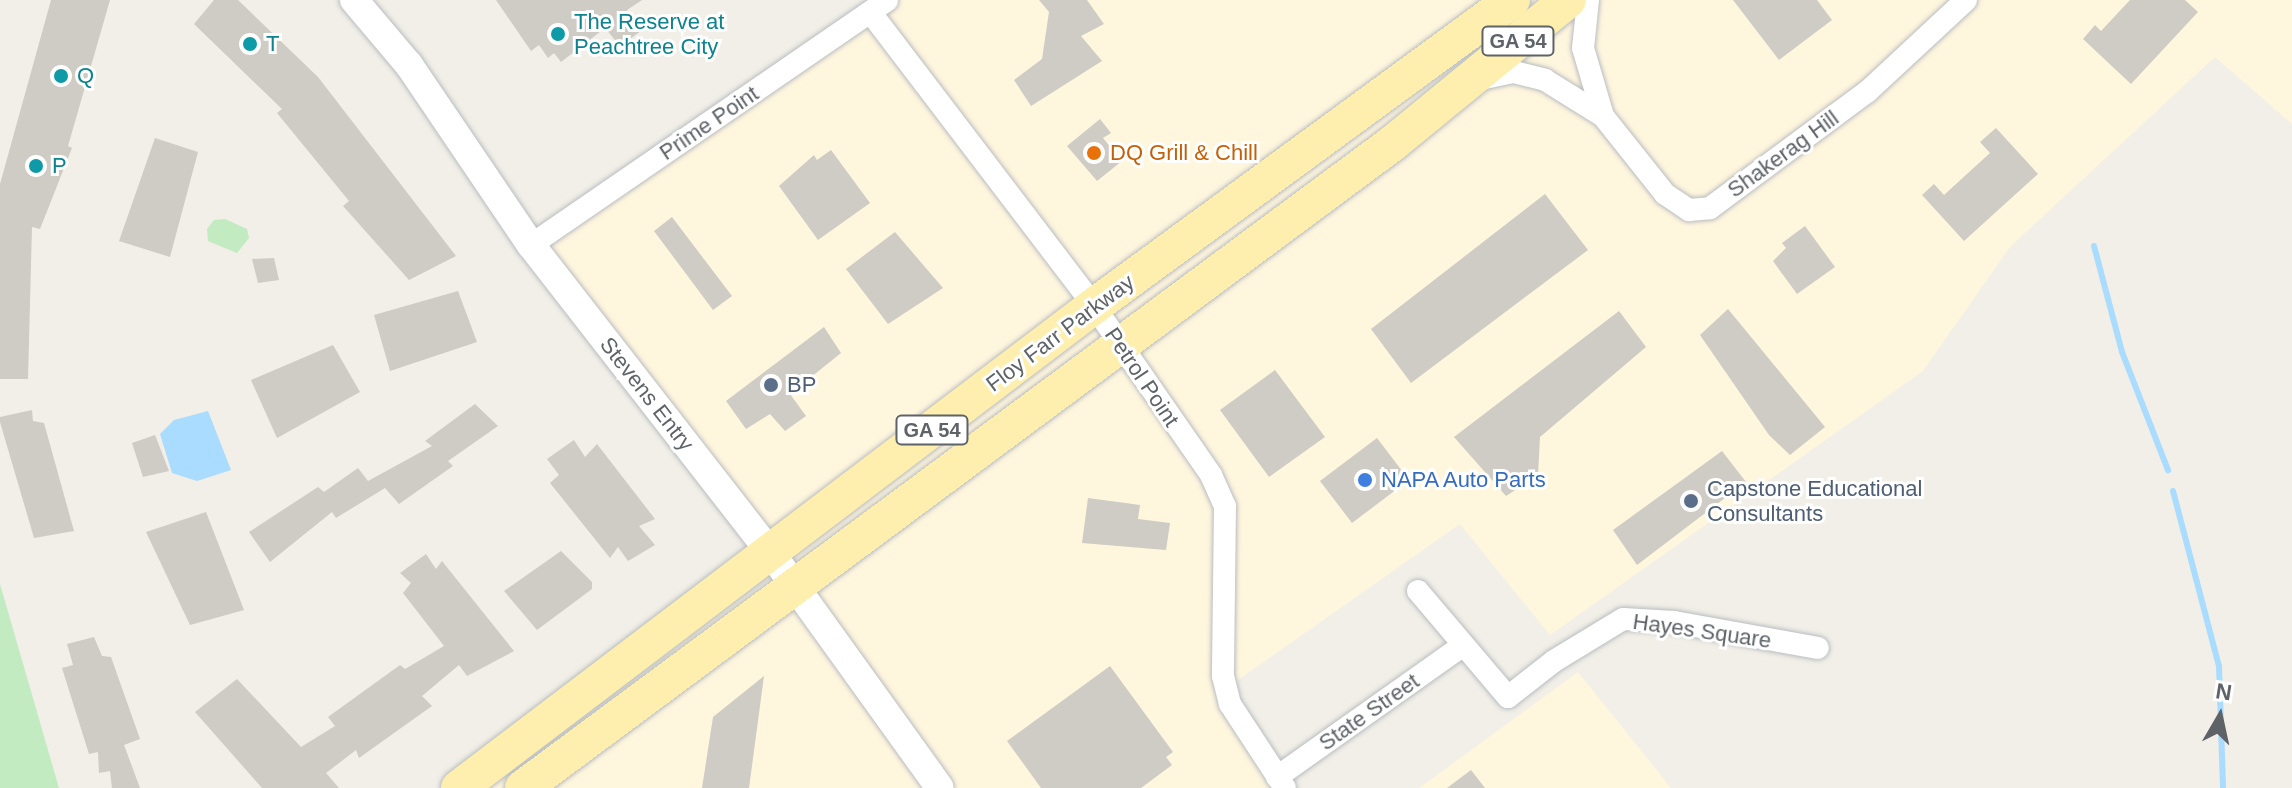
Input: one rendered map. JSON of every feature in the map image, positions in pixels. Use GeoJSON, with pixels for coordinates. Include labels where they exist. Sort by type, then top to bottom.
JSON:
{"type":"FeatureCollection","features":[{"type":"Feature","properties":{"kind":"main road","name":"Floy Farr Parkway"},"geometry":{"type":"LineString","coordinates":[[459,788],[1094,306],[1512,0]]}},
{"type":"Feature","properties":{"kind":"main road","name":"Floy Farr Parkway"},"geometry":{"type":"LineString","coordinates":[[523,788],[1469,82],[1568,0]]}},
{"type":"Feature","properties":{"kind":"street","name":"Stevens Entry"},"geometry":{"type":"LineString","coordinates":[[354,0],[409,65],[531,245],[771,553],[938,787]]}},
{"type":"Feature","properties":{"kind":"street","name":"Shakerag Hill"},"geometry":{"type":"LineString","coordinates":[[1588,0],[1583,48],[1603,116]]}},
{"type":"Feature","properties":{"kind":"street","name":"Shakerag Hill"},"geometry":{"type":"LineString","coordinates":[[1469,82],[1514,72],[1535,77],[1603,116],[1665,194],[1689,210],[1710,208],[1867,92],[1966,0]]}},
{"type":"Feature","properties":{"kind":"street","name":"Prime Point"},"geometry":{"type":"LineString","coordinates":[[531,245],[879,6]]}},
{"type":"Feature","properties":{"kind":"street","name":"Petrol Point"},"geometry":{"type":"LineString","coordinates":[[879,6],[1211,475],[1225,506],[1223,676],[1230,704],[1281,783]]}},
{"type":"Feature","properties":{"kind":"street","name":"Hayes Square"},"geometry":{"type":"LineString","coordinates":[[1418,591],[1508,697],[1623,619],[1674,622],[1818,648]]}},
{"type":"Feature","properties":{"kind":"street","name":"State Street"},"geometry":{"type":"LineString","coordinates":[[1281,783],[1462,646]]}},
{"type":"Feature","properties":{"kind":"shaded area"},"geometry":{"type":"Polygon","coordinates":[[[890,0],[2292,0],[2292,124],[2215,57],[2010,247],[1923,371],[1550,635],[1460,524],[1218,694],[1291,788],[443,788],[768,581],[601,321],[531,245],[890,0]]]}},
{"type":"Feature","properties":{"kind":"shaded area"},"geometry":{"type":"Polygon","coordinates":[[[1578,672],[1671,788],[1419,788],[1578,672]]]}},
{"type":"Feature","properties":{"kind":"green space"},"geometry":{"type":"Polygon","coordinates":[[[225,219],[247,229],[249,238],[237,253],[208,241],[207,229],[214,220],[225,219]]]}},
{"type":"Feature","properties":{"kind":"green space"},"geometry":{"type":"Polygon","coordinates":[[[0,584],[59,788],[0,788],[0,584]]]}},
{"type":"Feature","properties":{"kind":"water"},"geometry":{"type":"Polygon","coordinates":[[[208,411],[231,470],[197,481],[172,473],[160,434],[174,420],[208,411]]]}},
{"type":"Feature","properties":{"kind":"building"},"geometry":{"type":"Polygon","coordinates":[[[51,0],[110,0],[68,146],[72,148],[40,229],[32,227],[28,379],[0,379],[0,184],[51,0]]]}},
{"type":"Feature","properties":{"kind":"building"},"geometry":{"type":"Polygon","coordinates":[[[214,0],[238,0],[318,77],[456,256],[409,280],[343,206],[349,201],[277,113],[282,109],[194,24],[214,0]]]}},
{"type":"Feature","properties":{"kind":"building","name":"The Reserve at Peachtree City"},"geometry":{"type":"Polygon","coordinates":[[[496,0],[642,0],[627,10],[641,31],[620,46],[605,28],[561,62],[554,53],[548,58],[539,45],[531,51],[496,0]]]}},
{"type":"Feature","properties":{"kind":"building"},"geometry":{"type":"Polygon","coordinates":[[[1039,0],[1087,0],[1104,24],[1081,36],[1102,61],[1031,106],[1014,80],[1042,59],[1049,12],[1039,0]]]}},
{"type":"Feature","properties":{"kind":"building"},"geometry":{"type":"Polygon","coordinates":[[[1733,0],[1817,0],[1832,20],[1779,60],[1733,0]]]}},
{"type":"Feature","properties":{"kind":"building"},"geometry":{"type":"Polygon","coordinates":[[[2130,0],[2185,0],[2198,12],[2131,84],[2083,39],[2095,25],[2101,31],[2130,0]]]}},
{"type":"Feature","properties":{"kind":"building","name":"DQ Grill & Chill"},"geometry":{"type":"Polygon","coordinates":[[[1100,119],[1111,133],[1103,138],[1122,161],[1097,181],[1067,146],[1100,119]]]}},
{"type":"Feature","properties":{"kind":"building"},"geometry":{"type":"Polygon","coordinates":[[[1996,128],[2038,174],[1964,241],[1922,195],[1934,184],[1944,195],[1990,153],[1980,142],[1996,128]]]}},
{"type":"Feature","properties":{"kind":"building"},"geometry":{"type":"Polygon","coordinates":[[[155,138],[198,152],[170,257],[119,241],[155,138]]]}},
{"type":"Feature","properties":{"kind":"building"},"geometry":{"type":"Polygon","coordinates":[[[831,150],[870,203],[818,240],[779,186],[814,155],[817,160],[831,150]]]}},
{"type":"Feature","properties":{"kind":"building"},"geometry":{"type":"Polygon","coordinates":[[[1545,194],[1588,250],[1411,383],[1371,329],[1545,194]]]}},
{"type":"Feature","properties":{"kind":"building"},"geometry":{"type":"Polygon","coordinates":[[[672,217],[732,296],[713,310],[654,231],[672,217]]]}},
{"type":"Feature","properties":{"kind":"building"},"geometry":{"type":"Polygon","coordinates":[[[1805,226],[1835,267],[1797,294],[1773,261],[1786,248],[1782,243],[1805,226]]]}},
{"type":"Feature","properties":{"kind":"building"},"geometry":{"type":"Polygon","coordinates":[[[895,232],[943,288],[888,324],[846,269],[895,232]]]}},
{"type":"Feature","properties":{"kind":"building"},"geometry":{"type":"Polygon","coordinates":[[[274,258],[279,280],[258,283],[252,259],[274,258]]]}},
{"type":"Feature","properties":{"kind":"building"},"geometry":{"type":"Polygon","coordinates":[[[458,291],[477,342],[390,371],[374,315],[458,291]]]}},
{"type":"Feature","properties":{"kind":"building"},"geometry":{"type":"Polygon","coordinates":[[[1728,309],[1825,427],[1790,455],[1769,435],[1700,335],[1728,309]]]}},
{"type":"Feature","properties":{"kind":"building"},"geometry":{"type":"Polygon","coordinates":[[[1619,311],[1646,347],[1540,437],[1538,475],[1506,496],[1454,437],[1619,311]]]}},
{"type":"Feature","properties":{"kind":"building"},"geometry":{"type":"Polygon","coordinates":[[[824,327],[841,353],[790,394],[806,416],[785,431],[770,414],[746,429],[726,401],[824,327]]]}},
{"type":"Feature","properties":{"kind":"building"},"geometry":{"type":"Polygon","coordinates":[[[333,345],[360,392],[277,438],[251,380],[333,345]]]}},
{"type":"Feature","properties":{"kind":"building"},"geometry":{"type":"Polygon","coordinates":[[[1275,370],[1325,437],[1269,477],[1220,410],[1275,370]]]}},
{"type":"Feature","properties":{"kind":"building"},"geometry":{"type":"Polygon","coordinates":[[[475,404],[498,426],[448,461],[453,466],[399,504],[385,488],[336,518],[332,512],[270,562],[249,532],[318,487],[324,492],[358,468],[368,481],[432,446],[425,441],[475,404]]]}},
{"type":"Feature","properties":{"kind":"building"},"geometry":{"type":"Polygon","coordinates":[[[32,410],[33,421],[44,423],[74,531],[34,538],[0,422],[0,417],[32,410]]]}},
{"type":"Feature","properties":{"kind":"building"},"geometry":{"type":"Polygon","coordinates":[[[155,435],[169,471],[143,477],[132,443],[155,435]]]}},
{"type":"Feature","properties":{"kind":"building","name":"NAPA Auto Parts"},"geometry":{"type":"Polygon","coordinates":[[[1377,438],[1409,480],[1352,523],[1320,481],[1377,438]]]}},
{"type":"Feature","properties":{"kind":"building"},"geometry":{"type":"Polygon","coordinates":[[[574,440],[585,457],[597,444],[655,519],[639,526],[655,545],[628,561],[618,547],[610,558],[550,483],[559,475],[547,459],[574,440]]]}},
{"type":"Feature","properties":{"kind":"building"},"geometry":{"type":"Polygon","coordinates":[[[1722,451],[1746,482],[1637,565],[1613,530],[1722,451]]]}},
{"type":"Feature","properties":{"kind":"building"},"geometry":{"type":"Polygon","coordinates":[[[1088,498],[1140,505],[1138,519],[1170,523],[1166,550],[1082,543],[1088,498]]]}},
{"type":"Feature","properties":{"kind":"building"},"geometry":{"type":"Polygon","coordinates":[[[206,512],[244,610],[190,625],[146,532],[206,512]]]}},
{"type":"Feature","properties":{"kind":"building"},"geometry":{"type":"Polygon","coordinates":[[[561,551],[592,582],[592,589],[537,630],[504,591],[561,551]]]}},
{"type":"Feature","properties":{"kind":"building"},"geometry":{"type":"Polygon","coordinates":[[[426,554],[436,569],[442,561],[514,651],[467,676],[459,665],[422,696],[432,706],[359,758],[356,750],[326,773],[339,788],[262,788],[195,712],[237,679],[301,747],[335,726],[328,717],[400,665],[405,669],[444,646],[403,593],[411,583],[400,573],[426,554]]]}},
{"type":"Feature","properties":{"kind":"building"},"geometry":{"type":"Polygon","coordinates":[[[94,637],[102,656],[111,657],[140,739],[124,745],[140,788],[112,788],[110,771],[99,773],[98,752],[89,754],[62,668],[73,665],[67,644],[94,637]]]}},
{"type":"Feature","properties":{"kind":"building"},"geometry":{"type":"Polygon","coordinates":[[[1110,666],[1173,752],[1166,757],[1172,765],[1141,788],[1041,788],[1007,741],[1110,666]]]}},
{"type":"Feature","properties":{"kind":"building"},"geometry":{"type":"Polygon","coordinates":[[[764,676],[749,788],[702,788],[713,717],[764,676]]]}},
{"type":"Feature","properties":{"kind":"building"},"geometry":{"type":"Polygon","coordinates":[[[1471,770],[1485,788],[1447,788],[1471,770]]]}},
{"type":"Feature","properties":{"kind":"waterway"},"geometry":{"type":"LineString","coordinates":[[2094,246],[2122,352],[2168,470]]}},
{"type":"Feature","properties":{"kind":"waterway"},"geometry":{"type":"LineString","coordinates":[[2173,491],[2219,666],[2223,788]]}},
{"type":"Feature","properties":{"kind":"place","name":"The Reserve at Peachtree City"},"geometry":{"type":"Point","coordinates":[558,34]}},
{"type":"Feature","properties":{"kind":"place","name":"T"},"geometry":{"type":"Point","coordinates":[250,44]}},
{"type":"Feature","properties":{"kind":"place","name":"Q"},"geometry":{"type":"Point","coordinates":[61,76]}},
{"type":"Feature","properties":{"kind":"place","name":"DQ Grill & Chill"},"geometry":{"type":"Point","coordinates":[1094,153]}},
{"type":"Feature","properties":{"kind":"place","name":"P"},"geometry":{"type":"Point","coordinates":[36,166]}},
{"type":"Feature","properties":{"kind":"place","name":"BP"},"geometry":{"type":"Point","coordinates":[771,385]}},
{"type":"Feature","properties":{"kind":"place","name":"NAPA Auto Parts"},"geometry":{"type":"Point","coordinates":[1365,480]}},
{"type":"Feature","properties":{"kind":"place","name":"Capstone Educational Consultants"},"geometry":{"type":"Point","coordinates":[1691,501]}}]}
